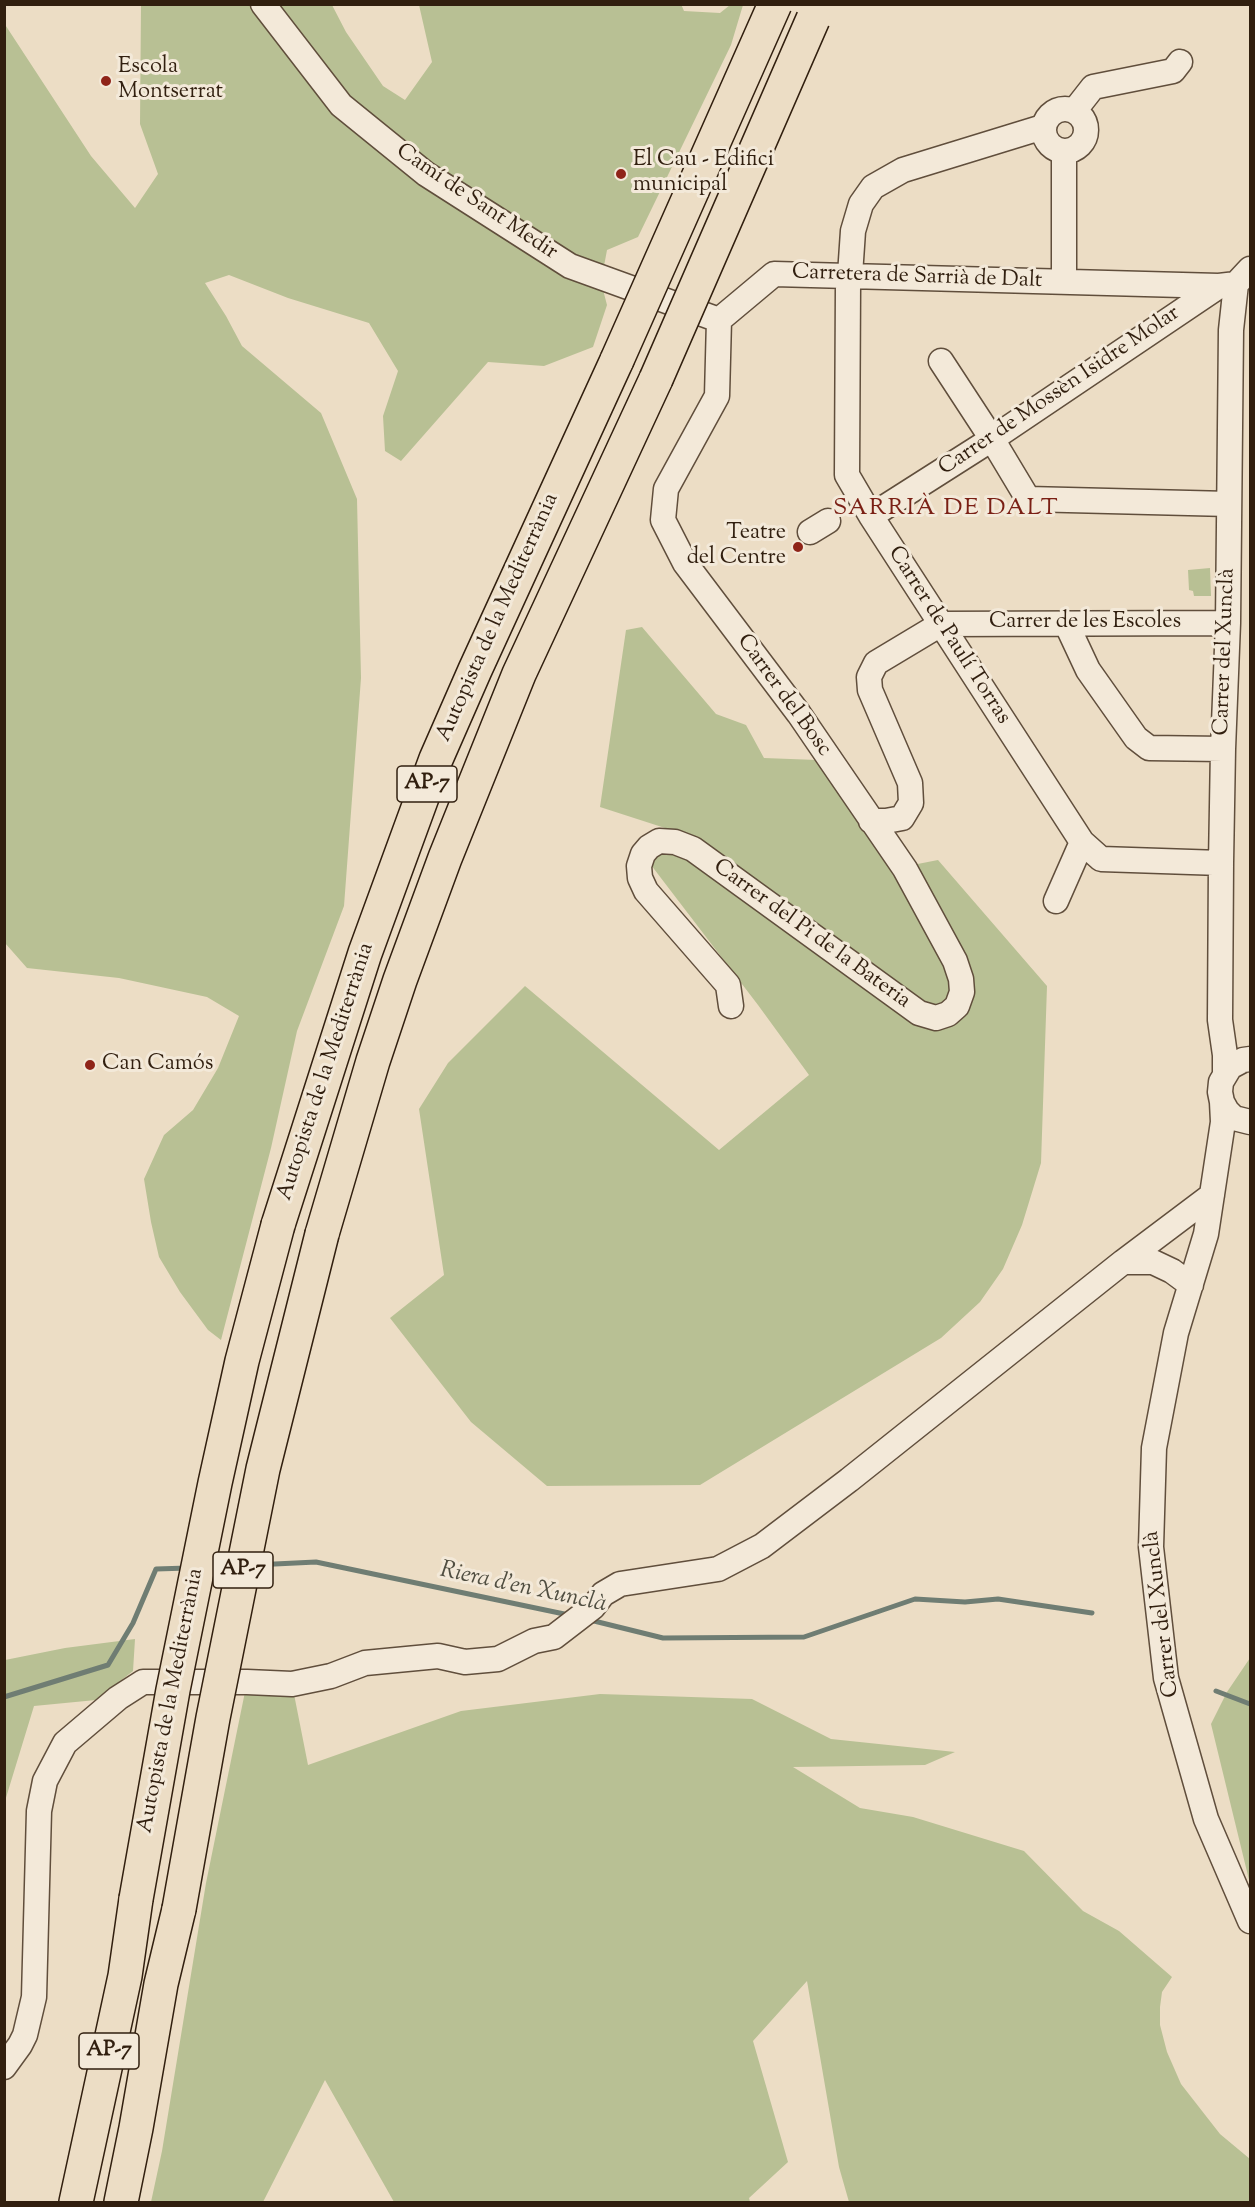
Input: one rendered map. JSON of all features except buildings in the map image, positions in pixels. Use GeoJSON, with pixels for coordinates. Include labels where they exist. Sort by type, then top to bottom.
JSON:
{"type":"FeatureCollection","features":[{"type":"Feature","properties":{"kind":"highway","name":"Autopista de la Mediterrània"},"geometry":{"type":"LineString","coordinates":[[76,2202],[124,1976],[176,1679],[215,1483],[242,1361],[278,1225],[365,953],[436,759],[776,4]]}},
{"type":"Feature","properties":{"kind":"highway","name":"Autopista de la Mediterrània"},"geometry":{"type":"LineString","coordinates":[[121,2202],[161,1984],[179,1909],[213,1718],[263,1469],[322,1234],[377,1051],[400,980],[445,858],[519,674],[656,379],[816,12]]}},
{"type":"Feature","properties":{"kind":"street","name":"Camí de Sant Medir"},"geometry":{"type":"LineString","coordinates":[[263,4],[341,105],[426,174],[570,266],[719,320]]}},
{"type":"Feature","properties":{"kind":"street"},"geometry":{"type":"LineString","coordinates":[[1074,110],[1092,87],[1173,71],[1180,62]]}},
{"type":"Feature","properties":{"kind":"street"},"geometry":{"type":"LineString","coordinates":[[1061,109],[1074,110],[1085,121],[1086,135],[1078,148],[1064,152],[1053,148],[1045,139],[1043,127],[1049,115],[1061,109]]}},
{"type":"Feature","properties":{"kind":"street","name":"Carrer de Paulí Torras"},"geometry":{"type":"LineString","coordinates":[[1043,127],[903,170],[873,187],[861,204],[853,231],[848,284],[847,475],[871,516],[1082,842],[1101,859],[1221,863]]}},
{"type":"Feature","properties":{"kind":"street"},"geometry":{"type":"LineString","coordinates":[[1064,152],[1064,282]]}},
{"type":"Feature","properties":{"kind":"street","name":"Carretera de Sarrià de Dalt"},"geometry":{"type":"LineString","coordinates":[[719,320],[774,274],[1064,282],[1235,280]]}},
{"type":"Feature","properties":{"kind":"street","name":"Carrer de Mossèn Isidre Molar"},"geometry":{"type":"LineString","coordinates":[[871,516],[1235,280]]}},
{"type":"Feature","properties":{"kind":"street","name":"Carrer del Xunclà"},"geometry":{"type":"LineString","coordinates":[[1235,280],[1232,330],[1236,517],[1228,623],[1221,863],[1220,1020],[1226,1055],[1220,1092],[1223,1122],[1206,1234],[1176,1333],[1154,1448],[1151,1547],[1166,1678],[1206,1819],[1251,1921]]}},
{"type":"Feature","properties":{"kind":"street","name":"Carrer del Bosc"},"geometry":{"type":"LineString","coordinates":[[719,320],[717,396],[666,489],[663,520],[685,563],[799,714],[871,821]]}},
{"type":"Feature","properties":{"kind":"street"},"geometry":{"type":"LineString","coordinates":[[941,361],[1028,499],[1236,517]]}},
{"type":"Feature","properties":{"kind":"street","name":"Carrer de les Escoles"},"geometry":{"type":"LineString","coordinates":[[941,624],[1228,623]]}},
{"type":"Feature","properties":{"kind":"street"},"geometry":{"type":"LineString","coordinates":[[871,821],[902,818],[911,803],[910,783],[870,690],[869,677],[876,663],[941,624]]}},
{"type":"Feature","properties":{"kind":"street"},"geometry":{"type":"LineString","coordinates":[[1066,624],[1088,670],[1136,738],[1149,748],[1223,749]]}},
{"type":"Feature","properties":{"kind":"street","name":"Carrer del Pi de la Bateria"},"geometry":{"type":"LineString","coordinates":[[731,1006],[728,985],[646,891],[640,878],[639,866],[643,854],[659,841],[675,842],[693,849],[919,1013],[936,1018],[948,1014],[957,1006],[962,992],[961,979],[955,961],[905,869],[871,821]]}},
{"type":"Feature","properties":{"kind":"street"},"geometry":{"type":"LineString","coordinates":[[1056,901],[1082,842]]}},
{"type":"Feature","properties":{"kind":"street"},"geometry":{"type":"LineString","coordinates":[[1220,1020],[1235,1042],[1251,1054]]}},
{"type":"Feature","properties":{"kind":"street"},"geometry":{"type":"LineString","coordinates":[[1225,1072],[1236,1063],[1251,1059]]}},
{"type":"Feature","properties":{"kind":"street"},"geometry":{"type":"LineString","coordinates":[[1222,1102],[1234,1118],[1251,1124]]}},
{"type":"Feature","properties":{"kind":"street"},"geometry":{"type":"LineString","coordinates":[[1218,1156],[1239,1133],[1251,1124]]}},
{"type":"Feature","properties":{"kind":"street"},"geometry":{"type":"LineString","coordinates":[[4,2067],[25,2035],[34,1997],[39,1811],[45,1781],[65,1743],[125,1693],[143,1682],[291,1684],[331,1676],[365,1663],[438,1656],[465,1662],[498,1659],[534,1641],[554,1637],[593,1607],[603,1594],[620,1584],[718,1569],[762,1546],[1123,1262],[1212,1196]]}},
{"type":"Feature","properties":{"kind":"street"},"geometry":{"type":"LineString","coordinates":[[1123,1262],[1153,1262],[1172,1271],[1191,1285]]}},
{"type":"Feature","properties":{"kind":"green space"},"geometry":{"type":"Polygon","coordinates":[[[681,4],[684,11],[720,13],[730,5],[743,5],[731,45],[638,237],[607,250],[601,282],[607,305],[593,347],[544,366],[488,362],[401,461],[385,451],[383,416],[398,371],[369,323],[288,298],[229,275],[205,283],[242,346],[321,413],[357,499],[361,678],[344,906],[297,1031],[271,1148],[221,1340],[208,1330],[180,1292],[159,1257],[144,1179],[164,1135],[193,1110],[218,1068],[239,1016],[207,997],[119,978],[27,968],[5,943],[4,23],[91,156],[135,208],[158,174],[140,124],[141,5],[332,5],[346,32],[383,86],[405,100],[432,62],[419,5],[681,4]]]}},
{"type":"Feature","properties":{"kind":"green space"},"geometry":{"type":"Polygon","coordinates":[[[1210,568],[1211,596],[1194,596],[1193,591],[1189,590],[1188,570],[1210,568]]]}},
{"type":"Feature","properties":{"kind":"green space"},"geometry":{"type":"Polygon","coordinates":[[[642,627],[716,714],[746,725],[764,758],[817,760],[892,869],[938,860],[1047,986],[1041,1163],[1022,1225],[1003,1269],[980,1302],[941,1338],[700,1485],[547,1486],[471,1422],[390,1318],[444,1275],[419,1109],[448,1063],[525,986],[719,1150],[809,1075],[651,865],[665,828],[600,807],[626,630],[642,627]]]}},
{"type":"Feature","properties":{"kind":"green space"},"geometry":{"type":"Polygon","coordinates":[[[135,1639],[133,1671],[96,1700],[34,1706],[5,1801],[5,1660],[65,1648],[135,1639]]]}},
{"type":"Feature","properties":{"kind":"green space"},"geometry":{"type":"Polygon","coordinates":[[[1250,1658],[1250,1884],[1211,1724],[1227,1692],[1250,1658]]]}},
{"type":"Feature","properties":{"kind":"green space"},"geometry":{"type":"Polygon","coordinates":[[[247,1682],[292,1684],[308,1765],[461,1711],[600,1694],[752,1699],[831,1739],[955,1752],[925,1765],[793,1767],[860,1808],[913,1817],[1024,1851],[1083,1911],[1119,1931],[1172,1977],[1162,1992],[1160,2007],[1160,2025],[1167,2052],[1181,2084],[1220,2134],[1250,2159],[1250,2202],[849,2202],[839,2167],[807,1981],[753,2041],[788,2162],[749,2198],[750,2202],[394,2202],[325,2080],[263,2202],[151,2202],[162,2151],[206,1883],[247,1682]]]}},
{"type":"Feature","properties":{"kind":"waterway","name":"Riera d'en Xunclà"},"geometry":{"type":"LineString","coordinates":[[254,1565],[316,1562],[569,1615]]}},
{"type":"Feature","properties":{"kind":"waterway","name":"Riera d'en Xunclà"},"geometry":{"type":"LineString","coordinates":[[209,1567],[233,1566]]}},
{"type":"Feature","properties":{"kind":"waterway","name":"Riera d'en Xunclà"},"geometry":{"type":"LineString","coordinates":[[4,1697],[108,1665],[133,1623],[156,1569],[188,1568]]}},
{"type":"Feature","properties":{"kind":"waterway","name":"Riera d'en Xunclà"},"geometry":{"type":"LineString","coordinates":[[590,1620],[663,1638],[804,1637],[915,1599],[965,1602],[998,1599],[1092,1613]]}},
{"type":"Feature","properties":{"kind":"waterway","name":"Riera d'en Xunclà"},"geometry":{"type":"LineString","coordinates":[[1216,1691],[1250,1704]]}},
{"type":"Feature","properties":{"kind":"place","name":"Escola Montserrat"},"geometry":{"type":"Point","coordinates":[106,81]}},
{"type":"Feature","properties":{"kind":"place","name":"El Cau - Edifici municipal"},"geometry":{"type":"Point","coordinates":[621,174]}},
{"type":"Feature","properties":{"kind":"place","name":"Teatre del Centre"},"geometry":{"type":"Point","coordinates":[798,547]}},
{"type":"Feature","properties":{"kind":"place","name":"Can Camós"},"geometry":{"type":"Point","coordinates":[90,1065]}},
{"type":"Feature","properties":{"kind":"district","name":"SARRIÀ DE DALT"},"geometry":{"type":"Point","coordinates":[946,510]}}]}
